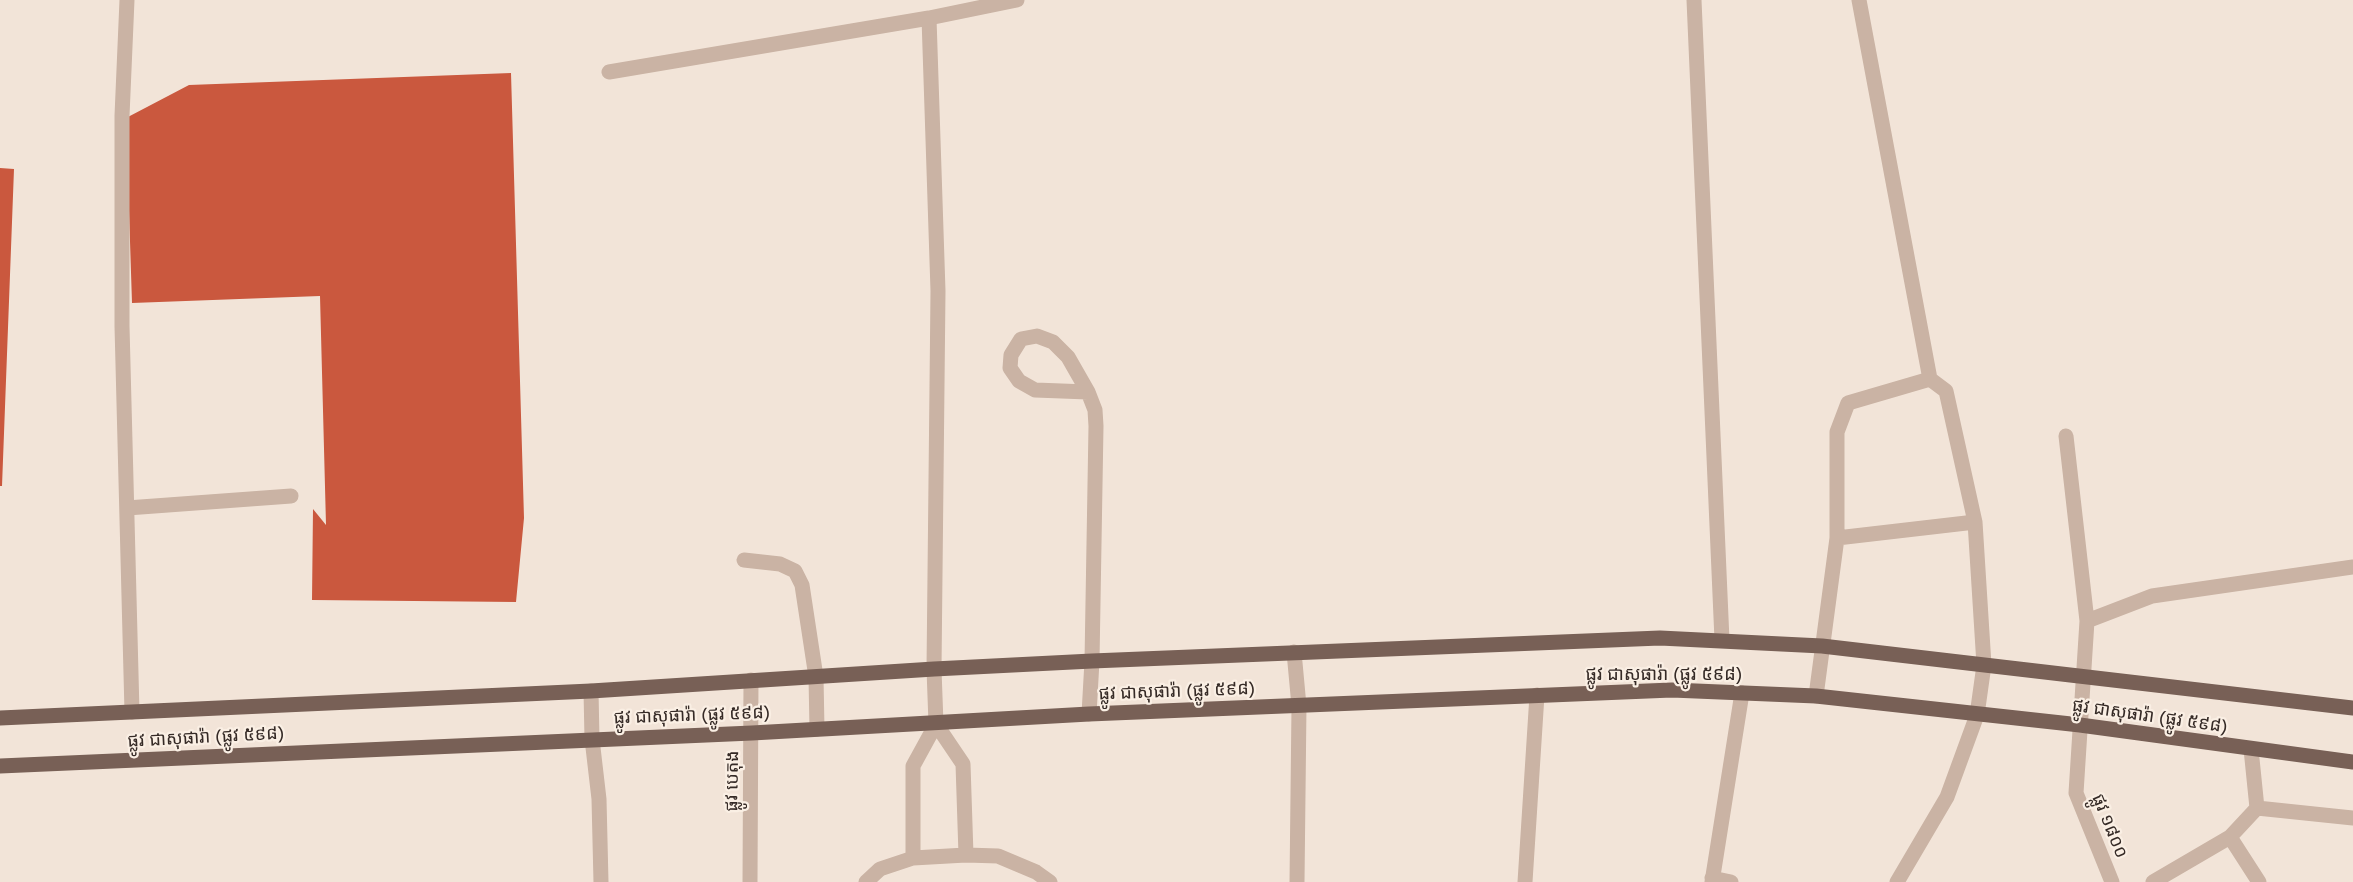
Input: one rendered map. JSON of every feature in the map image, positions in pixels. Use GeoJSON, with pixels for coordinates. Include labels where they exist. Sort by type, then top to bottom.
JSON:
{"type":"FeatureCollection","features":[{"type":"Feature","properties":{"kind":"main road","name":"ផ្លូវ ជាសុផារ៉ា (ផ្លូវ ៥៩៨)"},"geometry":{"type":"LineString","coordinates":[[0,717],[591,691],[1092,661],[1648,639],[1722,640],[1822,646],[2353,708]]}},
{"type":"Feature","properties":{"kind":"main road","name":"ផ្លូវ ជាសុផារ៉ា (ផ្លូវ ៥៩៨)"},"geometry":{"type":"LineString","coordinates":[[0,766],[752,733],[1089,714],[1672,690],[1816,696],[2080,725],[2353,762]]}},
{"type":"Feature","properties":{"kind":"street"},"geometry":{"type":"LineString","coordinates":[[127,0],[122,116],[122,326],[132,712]]}},
{"type":"Feature","properties":{"kind":"street"},"geometry":{"type":"LineString","coordinates":[[609,72],[929,18],[1017,0]]}},
{"type":"Feature","properties":{"kind":"street"},"geometry":{"type":"LineString","coordinates":[[1694,0],[1722,640]]}},
{"type":"Feature","properties":{"kind":"street"},"geometry":{"type":"LineString","coordinates":[[1859,0],[1930,379],[1946,391],[1975,522],[1984,665],[1977,715],[1947,797],[1897,882]]}},
{"type":"Feature","properties":{"kind":"street"},"geometry":{"type":"LineString","coordinates":[[913,858],[913,766],[936,724],[934,669],[938,291],[929,18]]}},
{"type":"Feature","properties":{"kind":"street"},"geometry":{"type":"LineString","coordinates":[[1088,392],[1035,390],[1019,381],[1010,368],[1011,355],[1020,339],[1037,336],[1053,342],[1068,357],[1088,392],[1095,410],[1092,661],[1089,714]]}},
{"type":"Feature","properties":{"kind":"street"},"geometry":{"type":"LineString","coordinates":[[1816,696],[1837,538],[1837,432],[1848,403],[1930,379]]}},
{"type":"Feature","properties":{"kind":"street","name":"ផ្លូវ ១៨០០"},"geometry":{"type":"LineString","coordinates":[[2066,435],[2087,621],[2076,793],[2112,882]]}},
{"type":"Feature","properties":{"kind":"street"},"geometry":{"type":"LineString","coordinates":[[127,508],[291,496]]}},
{"type":"Feature","properties":{"kind":"street"},"geometry":{"type":"LineString","coordinates":[[1837,538],[1975,522]]}},
{"type":"Feature","properties":{"kind":"street"},"geometry":{"type":"LineString","coordinates":[[744,560],[780,564],[795,571],[802,585],[816,676],[817,729]]}},
{"type":"Feature","properties":{"kind":"street"},"geometry":{"type":"LineString","coordinates":[[2087,621],[2152,596],[2353,567]]}},
{"type":"Feature","properties":{"kind":"street"},"geometry":{"type":"LineString","coordinates":[[1294,652],[1299,706],[1297,882]]}},
{"type":"Feature","properties":{"kind":"street","name":"ផ្លូវ បេតុង"},"geometry":{"type":"LineString","coordinates":[[750,882],[751,680]]}},
{"type":"Feature","properties":{"kind":"street"},"geometry":{"type":"LineString","coordinates":[[591,691],[592,739],[599,799],[601,882]]}},
{"type":"Feature","properties":{"kind":"street"},"geometry":{"type":"LineString","coordinates":[[1731,882],[1712,880],[1742,693]]}},
{"type":"Feature","properties":{"kind":"street"},"geometry":{"type":"LineString","coordinates":[[1525,882],[1537,695]]}},
{"type":"Feature","properties":{"kind":"street"},"geometry":{"type":"LineString","coordinates":[[936,724],[963,764],[966,855]]}},
{"type":"Feature","properties":{"kind":"street"},"geometry":{"type":"LineString","coordinates":[[2153,882],[2230,837],[2257,808],[2251,749]]}},
{"type":"Feature","properties":{"kind":"street"},"geometry":{"type":"LineString","coordinates":[[2257,808],[2353,818]]}},
{"type":"Feature","properties":{"kind":"street"},"geometry":{"type":"LineString","coordinates":[[2230,837],[2259,882]]}},
{"type":"Feature","properties":{"kind":"street"},"geometry":{"type":"LineString","coordinates":[[866,882],[880,869],[913,858],[966,855],[998,856],[1036,872],[1050,882]]}},
{"type":"Feature","properties":{"kind":"building"},"geometry":{"type":"Polygon","coordinates":[[[511,73],[524,518],[516,602],[312,600],[313,509],[326,525],[320,296],[132,303],[126,118],[189,85],[511,73]]]}},
{"type":"Feature","properties":{"kind":"building"},"geometry":{"type":"Polygon","coordinates":[[[0,168],[14,169],[2,486],[0,486],[0,168]]]}}]}
